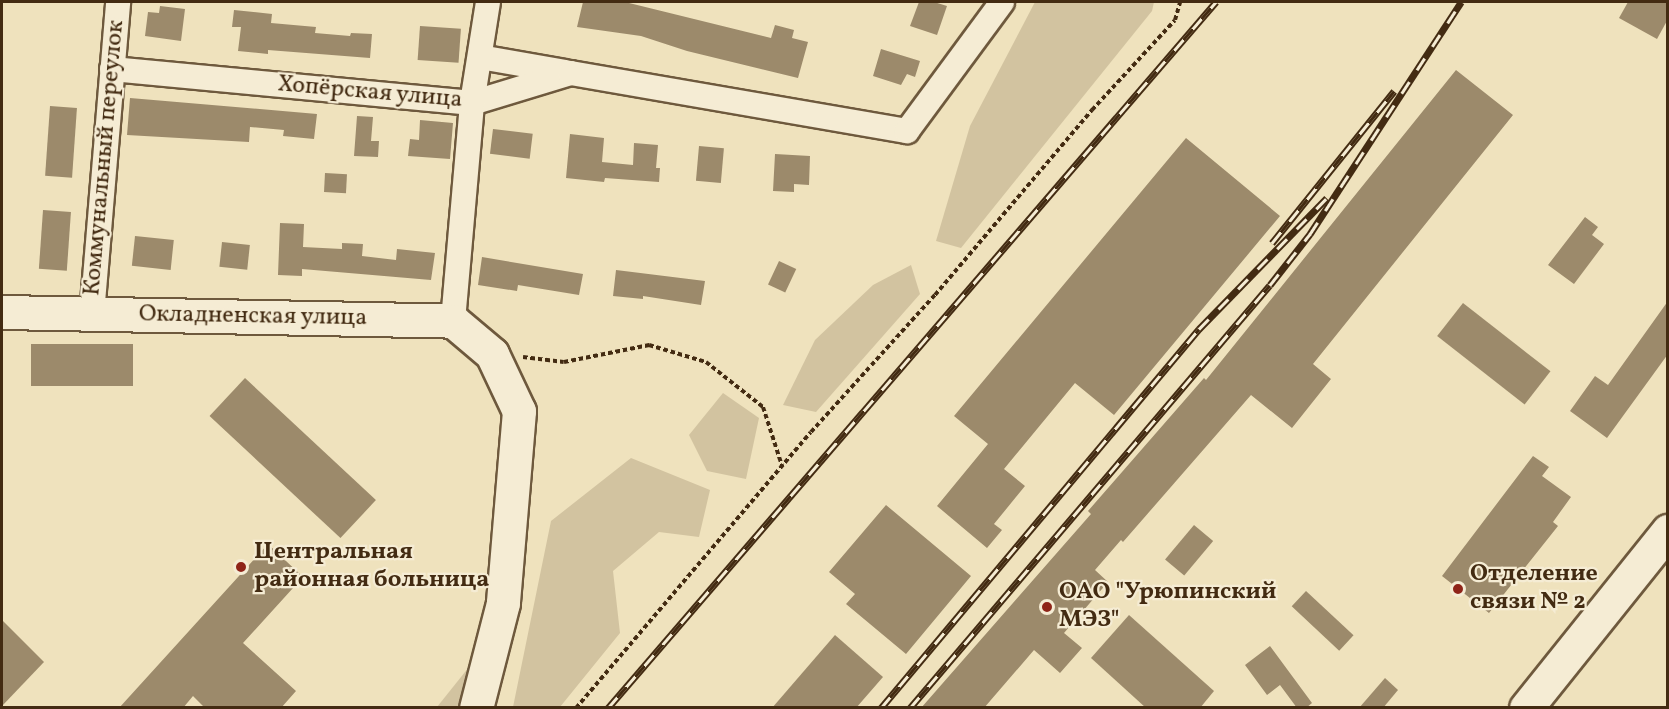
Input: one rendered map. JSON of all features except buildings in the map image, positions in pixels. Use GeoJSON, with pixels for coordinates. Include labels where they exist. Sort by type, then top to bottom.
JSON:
{"type":"FeatureCollection","features":[{"type":"Feature","properties":{"kind":"main road","name":"Окладненская улица"},"geometry":{"type":"LineString","coordinates":[[2,312],[453,321]]}},
{"type":"Feature","properties":{"kind":"main road"},"geometry":{"type":"LineString","coordinates":[[453,321],[492,354],[519,411],[503,603],[476,708]]}},
{"type":"Feature","properties":{"kind":"main road"},"geometry":{"type":"LineString","coordinates":[[1526,708],[1668,531]]}},
{"type":"Feature","properties":{"kind":"street","name":"Коммунальный переулок"},"geometry":{"type":"LineString","coordinates":[[92,314],[118,2]]}},
{"type":"Feature","properties":{"kind":"street"},"geometry":{"type":"LineString","coordinates":[[453,321],[472,103],[488,2]]}},
{"type":"Feature","properties":{"kind":"street","name":"Хопёрская улица"},"geometry":{"type":"LineString","coordinates":[[112,69],[472,103],[571,73],[907,131],[1002,2]]}},
{"type":"Feature","properties":{"kind":"street"},"geometry":{"type":"LineString","coordinates":[[480,57],[571,73]]}},
{"type":"Feature","properties":{"kind":"path"},"geometry":{"type":"LineString","coordinates":[[576,708],[782,466],[935,296],[1092,110],[1175,20],[1180,2]]}},
{"type":"Feature","properties":{"kind":"path"},"geometry":{"type":"LineString","coordinates":[[492,354],[564,362],[649,345],[706,362],[763,407],[782,466]]}},
{"type":"Feature","properties":{"kind":"shaded area"},"geometry":{"type":"Polygon","coordinates":[[[1035,2],[1154,2],[1152,11],[961,248],[936,241],[970,126],[1035,2]]]}},
{"type":"Feature","properties":{"kind":"shaded area"},"geometry":{"type":"Polygon","coordinates":[[[911,265],[920,294],[816,412],[783,405],[815,340],[873,285],[911,265]]]}},
{"type":"Feature","properties":{"kind":"shaded area"},"geometry":{"type":"Polygon","coordinates":[[[723,393],[759,418],[746,479],[707,471],[689,435],[723,393]]]}},
{"type":"Feature","properties":{"kind":"shaded area"},"geometry":{"type":"Polygon","coordinates":[[[631,458],[710,490],[699,537],[659,532],[613,571],[620,633],[560,707],[513,707],[551,521],[631,458]]]}},
{"type":"Feature","properties":{"kind":"shaded area"},"geometry":{"type":"Polygon","coordinates":[[[485,647],[466,707],[437,707],[485,647]]]}},
{"type":"Feature","properties":{"kind":"railway"},"geometry":{"type":"LineString","coordinates":[[608,708],[1216,2]]}},
{"type":"Feature","properties":{"kind":"railway"},"geometry":{"type":"LineString","coordinates":[[910,708],[1270,285],[1310,234],[1461,2]]}},
{"type":"Feature","properties":{"kind":"railway"},"geometry":{"type":"LineString","coordinates":[[1272,243],[1394,91]]}},
{"type":"Feature","properties":{"kind":"railway"},"geometry":{"type":"LineString","coordinates":[[881,708],[1199,329],[1327,198]]}},
{"type":"Feature","properties":{"kind":"place","name":"Центральная районная больница"},"geometry":{"type":"Point","coordinates":[241,567]}},
{"type":"Feature","properties":{"kind":"place","name":"Отделение связи № 2"},"geometry":{"type":"Point","coordinates":[1458,589]}},
{"type":"Feature","properties":{"kind":"place","name":"ОАО \"Урюпинский МЭЗ\""},"geometry":{"type":"Point","coordinates":[1047,607]}}]}
